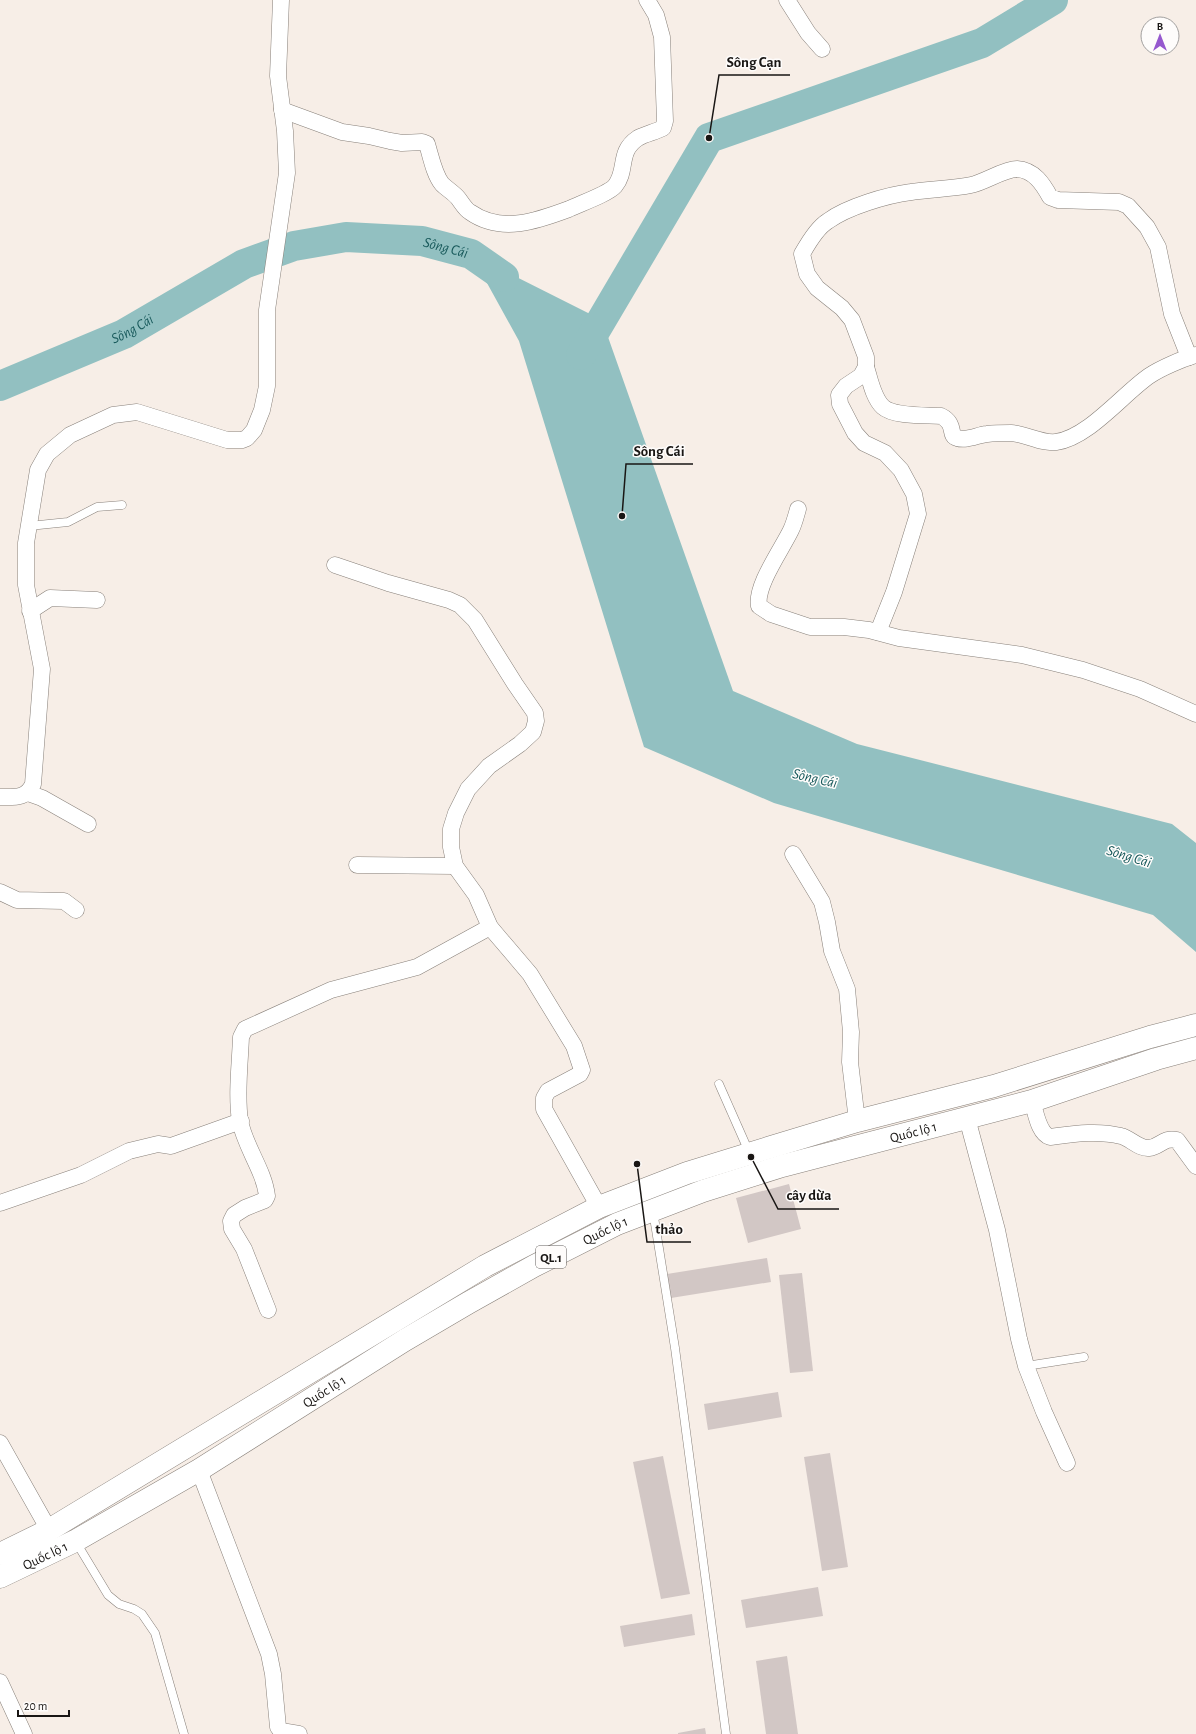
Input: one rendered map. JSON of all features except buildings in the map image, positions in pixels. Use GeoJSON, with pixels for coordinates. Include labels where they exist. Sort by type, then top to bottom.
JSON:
{"type":"FeatureCollection","features":[{"type":"Feature","properties":{"kind":"highway","name":"Quốc lộ 1"},"geometry":{"type":"LineString","coordinates":[[0,1554],[49,1530],[485,1266],[599,1207],[687,1173],[750,1153],[857,1121],[994,1086],[1150,1037],[1196,1025]]}},
{"type":"Feature","properties":{"kind":"highway","name":"Quốc lộ 1"},"geometry":{"type":"LineString","coordinates":[[0,1577],[75,1541],[199,1470],[405,1340],[468,1303],[564,1250],[617,1224],[703,1191],[782,1166],[1032,1101],[1156,1059],[1196,1048]]}},
{"type":"Feature","properties":{"kind":"street"},"geometry":{"type":"LineString","coordinates":[[0,797],[18,797],[28,792],[33,784],[42,669],[26,585],[26,543],[38,470],[47,454],[70,434],[114,415],[137,412],[227,440],[236,441],[247,438],[254,430],[265,400],[267,354],[266,310],[287,173],[285,131],[278,76],[281,0]]}},
{"type":"Feature","properties":{"kind":"street"},"geometry":{"type":"LineString","coordinates":[[282,110],[342,132],[369,136],[390,142],[422,142],[427,144],[442,183],[457,197],[469,212],[487,221],[504,224],[520,224],[558,213],[592,200],[614,187],[621,174],[627,149],[638,138],[663,128],[665,120],[662,37],[656,14],[646,0]]}},
{"type":"Feature","properties":{"kind":"street"},"geometry":{"type":"LineString","coordinates":[[787,0],[808,33],[822,49]]}},
{"type":"Feature","properties":{"kind":"street"},"geometry":{"type":"LineString","coordinates":[[1016,169],[1029,172],[1042,183],[1050,197],[1069,201],[1119,202],[1128,206],[1135,212],[1147,227],[1158,247],[1172,314],[1193,356],[1150,375],[1093,423],[1067,440],[1054,442],[1013,433],[987,434],[964,439],[955,438],[952,434],[951,424],[948,419],[941,416],[892,412],[883,407],[874,392],[866,367],[866,357],[852,320],[842,308],[817,288],[807,274],[802,254],[807,245],[826,222],[855,206],[908,192],[970,185],[989,180],[1002,172],[1016,169]]}},
{"type":"Feature","properties":{"kind":"street"},"geometry":{"type":"LineString","coordinates":[[866,367],[861,376],[846,386],[839,395],[840,404],[855,433],[864,443],[885,453],[901,470],[914,494],[918,514],[905,559],[878,632]]}},
{"type":"Feature","properties":{"kind":"street"},"geometry":{"type":"LineString","coordinates":[[798,509],[792,528],[770,566],[758,599],[760,606],[771,614],[810,627],[844,627],[878,632],[899,638],[1022,655],[1083,670],[1140,689],[1196,714]]}},
{"type":"Feature","properties":{"kind":"street"},"geometry":{"type":"LineString","coordinates":[[335,565],[388,583],[449,600],[460,605],[475,620],[507,672],[535,713],[536,722],[533,732],[520,744],[489,766],[468,789],[456,813],[451,829],[451,847],[455,866],[476,895],[490,927],[530,974],[574,1046],[580,1059],[582,1070],[580,1074],[548,1091],[544,1098],[544,1108],[599,1207]]}},
{"type":"Feature","properties":{"kind":"street"},"geometry":{"type":"LineString","coordinates":[[30,611],[50,598],[97,600]]}},
{"type":"Feature","properties":{"kind":"street"},"geometry":{"type":"LineString","coordinates":[[28,792],[42,798],[88,824]]}},
{"type":"Feature","properties":{"kind":"street"},"geometry":{"type":"LineString","coordinates":[[793,854],[822,902],[828,922],[832,951],[846,989],[851,1032],[850,1062],[857,1121]]}},
{"type":"Feature","properties":{"kind":"street"},"geometry":{"type":"LineString","coordinates":[[357,865],[455,866]]}},
{"type":"Feature","properties":{"kind":"street"},"geometry":{"type":"LineString","coordinates":[[0,892],[17,900],[64,901],[76,910]]}},
{"type":"Feature","properties":{"kind":"street"},"geometry":{"type":"LineString","coordinates":[[268,1310],[244,1249],[232,1229],[231,1221],[234,1215],[245,1208],[265,1200],[267,1196],[260,1172],[241,1121],[239,1103],[241,1037],[245,1029],[332,990],[417,967],[490,927]]}},
{"type":"Feature","properties":{"kind":"street"},"geometry":{"type":"LineString","coordinates":[[1032,1101],[1042,1131],[1046,1136],[1050,1137],[1080,1133],[1121,1136],[1142,1147],[1148,1148],[1166,1139],[1173,1139],[1177,1140],[1196,1166]]}},
{"type":"Feature","properties":{"kind":"street"},"geometry":{"type":"LineString","coordinates":[[967,1118],[997,1230],[1019,1339],[1026,1366],[1044,1412],[1067,1463]]}},
{"type":"Feature","properties":{"kind":"street"},"geometry":{"type":"LineString","coordinates":[[0,1203],[81,1175],[129,1151],[158,1144],[171,1146],[241,1121]]}},
{"type":"Feature","properties":{"kind":"street"},"geometry":{"type":"LineString","coordinates":[[0,1443],[49,1530]]}},
{"type":"Feature","properties":{"kind":"street"},"geometry":{"type":"LineString","coordinates":[[199,1470],[269,1654],[273,1674],[278,1727],[281,1731],[299,1734]]}},
{"type":"Feature","properties":{"kind":"street"},"geometry":{"type":"LineString","coordinates":[[0,1682],[24,1734]]}},
{"type":"Feature","properties":{"kind":"lane"},"geometry":{"type":"LineString","coordinates":[[29,526],[68,522],[97,507],[122,505]]}},
{"type":"Feature","properties":{"kind":"lane"},"geometry":{"type":"LineString","coordinates":[[719,1084],[750,1153]]}},
{"type":"Feature","properties":{"kind":"lane"},"geometry":{"type":"LineString","coordinates":[[653,1210],[675,1348],[726,1734]]}},
{"type":"Feature","properties":{"kind":"lane"},"geometry":{"type":"LineString","coordinates":[[1026,1366],[1084,1357]]}},
{"type":"Feature","properties":{"kind":"lane"},"geometry":{"type":"LineString","coordinates":[[75,1541],[113,1600],[134,1608],[142,1614],[155,1633],[184,1734]]}},
{"type":"Feature","properties":{"kind":"water","name":"Sông Cái"},"geometry":{"type":"Polygon","coordinates":[[[471,254],[602,320],[733,691],[857,744],[1172,824],[1196,843],[1196,952],[1153,915],[774,803],[644,747],[519,341],[471,254]]]}},
{"type":"Feature","properties":{"kind":"waterway"},"geometry":{"type":"LineString","coordinates":[[581,355],[709,138],[982,43],[1053,0]]}},
{"type":"Feature","properties":{"kind":"waterway","name":"Sông Cái"},"geometry":{"type":"LineString","coordinates":[[0,386],[124,334],[244,264],[294,246],[346,237],[422,241],[471,254],[504,277]]}},
{"type":"Feature","properties":{"kind":"place","name":"Sông Cạn"},"geometry":{"type":"Point","coordinates":[709,138]}},
{"type":"Feature","properties":{"kind":"place","name":"Sông Cái"},"geometry":{"type":"Point","coordinates":[622,516]}},
{"type":"Feature","properties":{"kind":"place","name":"cây dừa"},"geometry":{"type":"Point","coordinates":[751,1157]}},
{"type":"Feature","properties":{"kind":"place","name":"thảo"},"geometry":{"type":"Point","coordinates":[637,1164]}}]}
